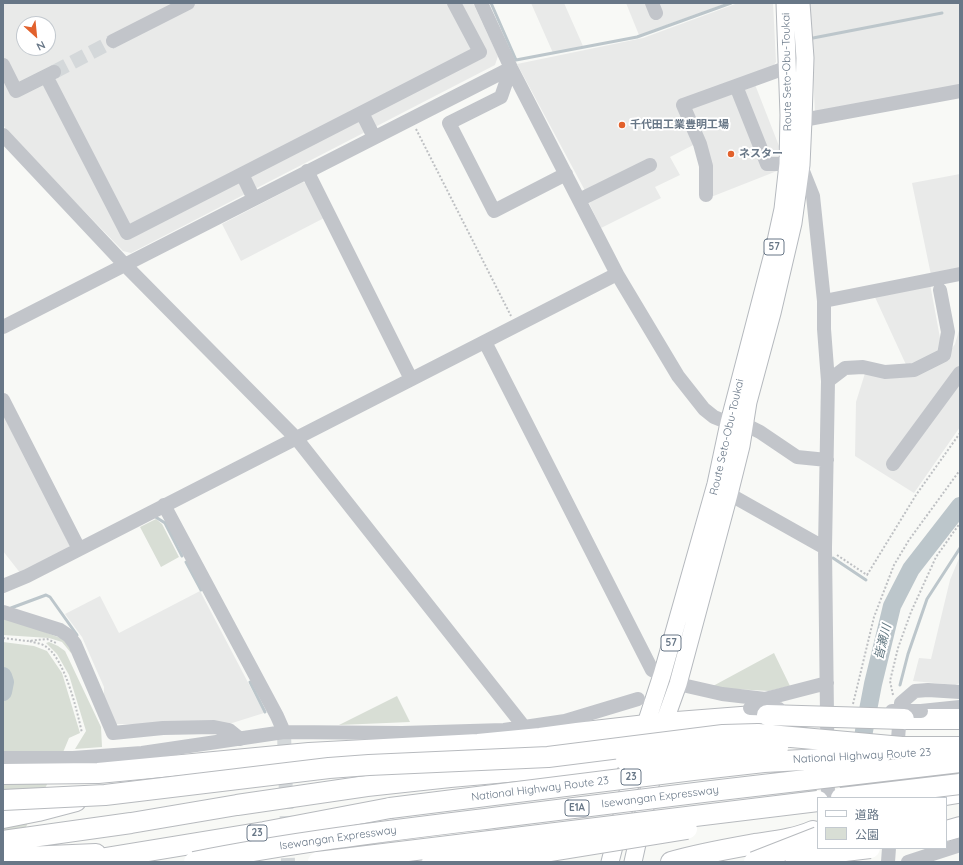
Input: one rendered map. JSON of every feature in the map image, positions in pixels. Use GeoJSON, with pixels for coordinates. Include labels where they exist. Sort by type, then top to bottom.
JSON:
{"type":"FeatureCollection","features":[{"type":"Feature","properties":{"kind":"highway"},"geometry":{"type":"LineString","coordinates":[[3,774],[68,766],[98,773],[309,753],[506,742],[540,738],[571,727],[654,724],[759,712],[909,711],[960,719]]}},
{"type":"Feature","properties":{"kind":"highway"},"geometry":{"type":"LineString","coordinates":[[3,800],[105,795],[336,768],[548,757],[723,735],[758,734],[902,747],[960,747]]}},
{"type":"Feature","properties":{"kind":"highway"},"geometry":{"type":"LineString","coordinates":[[282,798],[363,780],[448,765],[506,742]]}},
{"type":"Feature","properties":{"kind":"highway"},"geometry":{"type":"LineString","coordinates":[[3,841],[131,823],[282,798],[443,777],[609,763],[696,753],[807,746],[873,756]]}},
{"type":"Feature","properties":{"kind":"highway","name":"National Highway Route 23"},"geometry":{"type":"LineString","coordinates":[[124,855],[264,832],[390,808],[701,769],[764,762],[960,751]]}},
{"type":"Feature","properties":{"kind":"highway"},"geometry":{"type":"LineString","coordinates":[[3,818],[51,808],[139,783],[258,759]]}},
{"type":"Feature","properties":{"kind":"highway","name":"Isewangan Expressway"},"geometry":{"type":"LineString","coordinates":[[194,862],[316,840],[960,762]]}},
{"type":"Feature","properties":{"kind":"highway"},"geometry":{"type":"LineString","coordinates":[[850,797],[960,784]]}},
{"type":"Feature","properties":{"kind":"highway"},"geometry":{"type":"LineString","coordinates":[[934,797],[960,793]]}},
{"type":"Feature","properties":{"kind":"highway"},"geometry":{"type":"LineString","coordinates":[[947,802],[960,799]]}},
{"type":"Feature","properties":{"kind":"highway","name":"Isewangan Expressway"},"geometry":{"type":"LineString","coordinates":[[316,862],[817,801]]}},
{"type":"Feature","properties":{"kind":"highway"},"geometry":{"type":"LineString","coordinates":[[432,862],[544,852],[701,827],[817,812]]}},
{"type":"Feature","properties":{"kind":"highway"},"geometry":{"type":"LineString","coordinates":[[947,831],[960,827]]}},
{"type":"Feature","properties":{"kind":"highway"},"geometry":{"type":"LineString","coordinates":[[670,862],[686,857],[801,836],[817,828]]}},
{"type":"Feature","properties":{"kind":"highway"},"geometry":{"type":"LineString","coordinates":[[754,862],[817,837]]}},
{"type":"Feature","properties":{"kind":"highway"},"geometry":{"type":"LineString","coordinates":[[700,862],[795,857],[862,849]]}},
{"type":"Feature","properties":{"kind":"highway","name":"23"},"geometry":{"type":"LineString","coordinates":[[3,858],[68,856],[84,854],[124,855]]}},
{"type":"Feature","properties":{"kind":"highway","name":"23"},"geometry":{"type":"LineString","coordinates":[[81,862],[124,855]]}},
{"type":"Feature","properties":{"kind":"main road","name":"Route Seto-Obu-Toukai"},"geometry":{"type":"LineString","coordinates":[[785,3],[789,115],[794,165]]}},
{"type":"Feature","properties":{"kind":"main road","name":"Route Seto-Obu-Toukai"},"geometry":{"type":"LineString","coordinates":[[632,862],[662,675],[716,484],[736,423],[803,120],[805,58],[801,3]]}},
{"type":"Feature","properties":{"kind":"main road","name":"Route Seto-Obu-Toukai"},"geometry":{"type":"LineString","coordinates":[[610,862],[654,724],[678,684],[729,494],[740,446],[736,423]]}},
{"type":"Feature","properties":{"kind":"street"},"geometry":{"type":"LineString","coordinates":[[113,41],[188,3]]}},
{"type":"Feature","properties":{"kind":"street"},"geometry":{"type":"LineString","coordinates":[[3,65],[16,91],[50,74],[126,233],[480,52],[454,3]]}},
{"type":"Feature","properties":{"kind":"street"},"geometry":{"type":"LineString","coordinates":[[481,3],[511,68],[618,274],[682,381],[704,409],[714,417],[760,432],[797,457],[827,460]]}},
{"type":"Feature","properties":{"kind":"street"},"geometry":{"type":"LineString","coordinates":[[706,195],[706,166],[700,144],[683,105],[788,67]]}},
{"type":"Feature","properties":{"kind":"street"},"geometry":{"type":"LineString","coordinates":[[3,327],[511,68]]}},
{"type":"Feature","properties":{"kind":"street"},"geometry":{"type":"LineString","coordinates":[[511,68],[501,97],[449,123],[494,211],[566,174]]}},
{"type":"Feature","properties":{"kind":"street"},"geometry":{"type":"LineString","coordinates":[[736,86],[767,164],[794,165],[813,196],[824,301],[824,329],[828,381],[825,548],[828,797]]}},
{"type":"Feature","properties":{"kind":"street"},"geometry":{"type":"LineString","coordinates":[[803,120],[960,91]]}},
{"type":"Feature","properties":{"kind":"street"},"geometry":{"type":"LineString","coordinates":[[362,113],[374,137]]}},
{"type":"Feature","properties":{"kind":"street"},"geometry":{"type":"LineString","coordinates":[[3,136],[125,265],[296,438],[526,728]]}},
{"type":"Feature","properties":{"kind":"street"},"geometry":{"type":"LineString","coordinates":[[579,200],[650,165]]}},
{"type":"Feature","properties":{"kind":"street"},"geometry":{"type":"LineString","coordinates":[[307,172],[411,379]]}},
{"type":"Feature","properties":{"kind":"street"},"geometry":{"type":"LineString","coordinates":[[242,174],[254,199]]}},
{"type":"Feature","properties":{"kind":"street"},"geometry":{"type":"LineString","coordinates":[[3,586],[27,576],[618,274]]}},
{"type":"Feature","properties":{"kind":"street"},"geometry":{"type":"LineString","coordinates":[[824,301],[960,274]]}},
{"type":"Feature","properties":{"kind":"street"},"geometry":{"type":"LineString","coordinates":[[828,381],[845,368],[863,367],[885,372],[914,370],[944,355],[948,332],[940,290]]}},
{"type":"Feature","properties":{"kind":"street"},"geometry":{"type":"LineString","coordinates":[[485,342],[652,670],[662,675]]}},
{"type":"Feature","properties":{"kind":"street"},"geometry":{"type":"LineString","coordinates":[[893,464],[960,373]]}},
{"type":"Feature","properties":{"kind":"street"},"geometry":{"type":"LineString","coordinates":[[3,400],[79,549]]}},
{"type":"Feature","properties":{"kind":"street"},"geometry":{"type":"LineString","coordinates":[[729,494],[825,548]]}},
{"type":"Feature","properties":{"kind":"street"},"geometry":{"type":"LineString","coordinates":[[164,505],[277,716],[284,732]]}},
{"type":"Feature","properties":{"kind":"street"},"geometry":{"type":"LineString","coordinates":[[3,612],[60,630],[69,636],[75,644],[113,734],[163,728],[214,727],[229,730],[240,739]]}},
{"type":"Feature","properties":{"kind":"street"},"geometry":{"type":"LineString","coordinates":[[678,684],[722,694],[764,699],[827,682]]}},
{"type":"Feature","properties":{"kind":"street"},"geometry":{"type":"LineString","coordinates":[[893,797],[914,691],[928,690],[960,692]]}},
{"type":"Feature","properties":{"kind":"street"},"geometry":{"type":"LineString","coordinates":[[722,694],[725,699],[746,703],[759,712]]}},
{"type":"Feature","properties":{"kind":"street"},"geometry":{"type":"LineString","coordinates":[[3,758],[68,766],[142,753],[284,732],[402,733],[571,727],[638,699]]}},
{"type":"Feature","properties":{"kind":"street"},"geometry":{"type":"LineString","coordinates":[[909,711],[960,707]]}},
{"type":"Feature","properties":{"kind":"street"},"geometry":{"type":"LineString","coordinates":[[918,861],[960,845]]}},
{"type":"Feature","properties":{"kind":"street"},"geometry":{"type":"LineString","coordinates":[[825,862],[826,849]]}},
{"type":"Feature","properties":{"kind":"street"},"geometry":{"type":"LineString","coordinates":[[888,862],[889,849]]}},
{"type":"Feature","properties":{"kind":"path"},"geometry":{"type":"LineString","coordinates":[[411,119],[516,326]]}},
{"type":"Feature","properties":{"kind":"path"},"geometry":{"type":"LineString","coordinates":[[825,548],[867,575],[916,495],[960,433]]}},
{"type":"Feature","properties":{"kind":"path"},"geometry":{"type":"LineString","coordinates":[[852,710],[874,617],[894,565],[909,540],[960,470]]}},
{"type":"Feature","properties":{"kind":"path"},"geometry":{"type":"LineString","coordinates":[[909,711],[894,701],[890,681],[898,648],[911,612],[936,556],[960,523]]}},
{"type":"Feature","properties":{"kind":"path"},"geometry":{"type":"LineString","coordinates":[[3,638],[44,645],[53,653],[66,676],[82,733]]}},
{"type":"Feature","properties":{"kind":"path"},"geometry":{"type":"LineString","coordinates":[[27,641],[47,639],[61,644]]}},
{"type":"Feature","properties":{"kind":"shaded area"},"geometry":{"type":"Polygon","coordinates":[[[3,3],[473,3],[498,56],[495,65],[131,253],[123,251],[8,133],[3,124],[3,3]]]}},
{"type":"Feature","properties":{"kind":"shaded area"},"geometry":{"type":"Polygon","coordinates":[[[531,3],[564,3],[583,46],[553,53],[531,3]]]}},
{"type":"Feature","properties":{"kind":"shaded area"},"geometry":{"type":"Polygon","coordinates":[[[626,3],[727,3],[639,35],[626,3]]]}},
{"type":"Feature","properties":{"kind":"shaded area"},"geometry":{"type":"Polygon","coordinates":[[[738,3],[773,3],[776,62],[773,66],[677,104],[697,143],[670,157],[680,175],[655,187],[661,198],[601,228],[589,203],[591,202],[517,64],[643,38],[738,3]]]}},
{"type":"Feature","properties":{"kind":"shaded area"},"geometry":{"type":"Polygon","coordinates":[[[809,3],[960,3],[960,86],[815,112],[809,3]]]}},
{"type":"Feature","properties":{"kind":"shaded area"},"geometry":{"type":"Polygon","coordinates":[[[754,82],[779,146],[777,171],[711,197],[688,108],[754,82]]]}},
{"type":"Feature","properties":{"kind":"shaded area"},"geometry":{"type":"Polygon","coordinates":[[[960,174],[960,270],[931,275],[912,183],[960,174]]]}},
{"type":"Feature","properties":{"kind":"shaded area"},"geometry":{"type":"Polygon","coordinates":[[[303,182],[309,185],[326,217],[241,261],[222,224],[303,182]]]}},
{"type":"Feature","properties":{"kind":"shaded area"},"geometry":{"type":"Polygon","coordinates":[[[930,284],[943,354],[908,369],[874,295],[930,284]]]}},
{"type":"Feature","properties":{"kind":"shaded area"},"geometry":{"type":"Polygon","coordinates":[[[960,327],[960,427],[914,493],[855,456],[856,402],[866,370],[871,372],[946,357],[955,344],[960,327]]]}},
{"type":"Feature","properties":{"kind":"shaded area"},"geometry":{"type":"Polygon","coordinates":[[[3,413],[71,548],[21,574],[3,551],[3,413]]]}},
{"type":"Feature","properties":{"kind":"shaded area"},"geometry":{"type":"Polygon","coordinates":[[[960,556],[960,683],[955,685],[913,681],[919,658],[931,659],[950,580],[960,556]]]}},
{"type":"Feature","properties":{"kind":"shaded area"},"geometry":{"type":"Polygon","coordinates":[[[200,591],[264,713],[229,724],[113,724],[104,699],[104,687],[82,637],[65,614],[100,596],[119,633],[200,591]]]}},
{"type":"Feature","properties":{"kind":"green space"},"geometry":{"type":"Polygon","coordinates":[[[156,519],[162,524],[179,557],[161,567],[140,527],[156,519]]]}},
{"type":"Feature","properties":{"kind":"green space"},"geometry":{"type":"Polygon","coordinates":[[[3,616],[63,639],[72,651],[71,653],[62,642],[49,638],[3,635],[3,616]]]}},
{"type":"Feature","properties":{"kind":"green space"},"geometry":{"type":"Polygon","coordinates":[[[3,642],[34,646],[47,651],[62,673],[80,733],[69,738],[22,835],[3,837],[3,698],[8,690],[8,684],[3,671],[3,642]]]}},
{"type":"Feature","properties":{"kind":"green space"},"geometry":{"type":"Polygon","coordinates":[[[49,642],[65,651],[101,727],[102,747],[75,749],[86,731],[69,675],[57,654],[46,643],[49,642]]]}},
{"type":"Feature","properties":{"kind":"green space"},"geometry":{"type":"Polygon","coordinates":[[[774,653],[790,686],[769,691],[717,688],[713,686],[774,653]]]}},
{"type":"Feature","properties":{"kind":"green space"},"geometry":{"type":"Polygon","coordinates":[[[397,696],[410,722],[339,725],[397,696]]]}},
{"type":"Feature","properties":{"kind":"waterway"},"geometry":{"type":"LineString","coordinates":[[491,3],[516,60],[637,37],[731,3]]}},
{"type":"Feature","properties":{"kind":"waterway"},"geometry":{"type":"LineString","coordinates":[[813,38],[942,13]]}},
{"type":"Feature","properties":{"kind":"waterway","name":"皆瀬川"},"geometry":{"type":"LineString","coordinates":[[856,797],[864,731],[873,684],[892,606],[911,569],[960,506]]}},
{"type":"Feature","properties":{"kind":"waterway"},"geometry":{"type":"LineString","coordinates":[[154,516],[165,523],[182,556]]}},
{"type":"Feature","properties":{"kind":"waterway"},"geometry":{"type":"LineString","coordinates":[[900,685],[908,654],[927,599],[960,548]]}},
{"type":"Feature","properties":{"kind":"waterway"},"geometry":{"type":"LineString","coordinates":[[833,558],[866,580]]}},
{"type":"Feature","properties":{"kind":"waterway"},"geometry":{"type":"LineString","coordinates":[[186,562],[201,590]]}},
{"type":"Feature","properties":{"kind":"waterway"},"geometry":{"type":"LineString","coordinates":[[11,608],[46,595],[50,597],[77,635]]}},
{"type":"Feature","properties":{"kind":"waterway"},"geometry":{"type":"LineString","coordinates":[[3,676],[5,682],[3,692]]}},
{"type":"Feature","properties":{"kind":"waterway"},"geometry":{"type":"LineString","coordinates":[[250,682],[265,712]]}},
{"type":"Feature","properties":{"kind":"tunnel"},"geometry":{"type":"LineString","coordinates":[[54,72],[113,41]]}},
{"type":"Feature","properties":{"kind":"tunnel"},"geometry":{"type":"LineString","coordinates":[[284,732],[288,862]]}},
{"type":"Feature","properties":{"kind":"place","name":"千代田工業豊明工場"},"geometry":{"type":"Point","coordinates":[622,125]}},
{"type":"Feature","properties":{"kind":"place","name":"ネスター"},"geometry":{"type":"Point","coordinates":[731,154]}}]}
